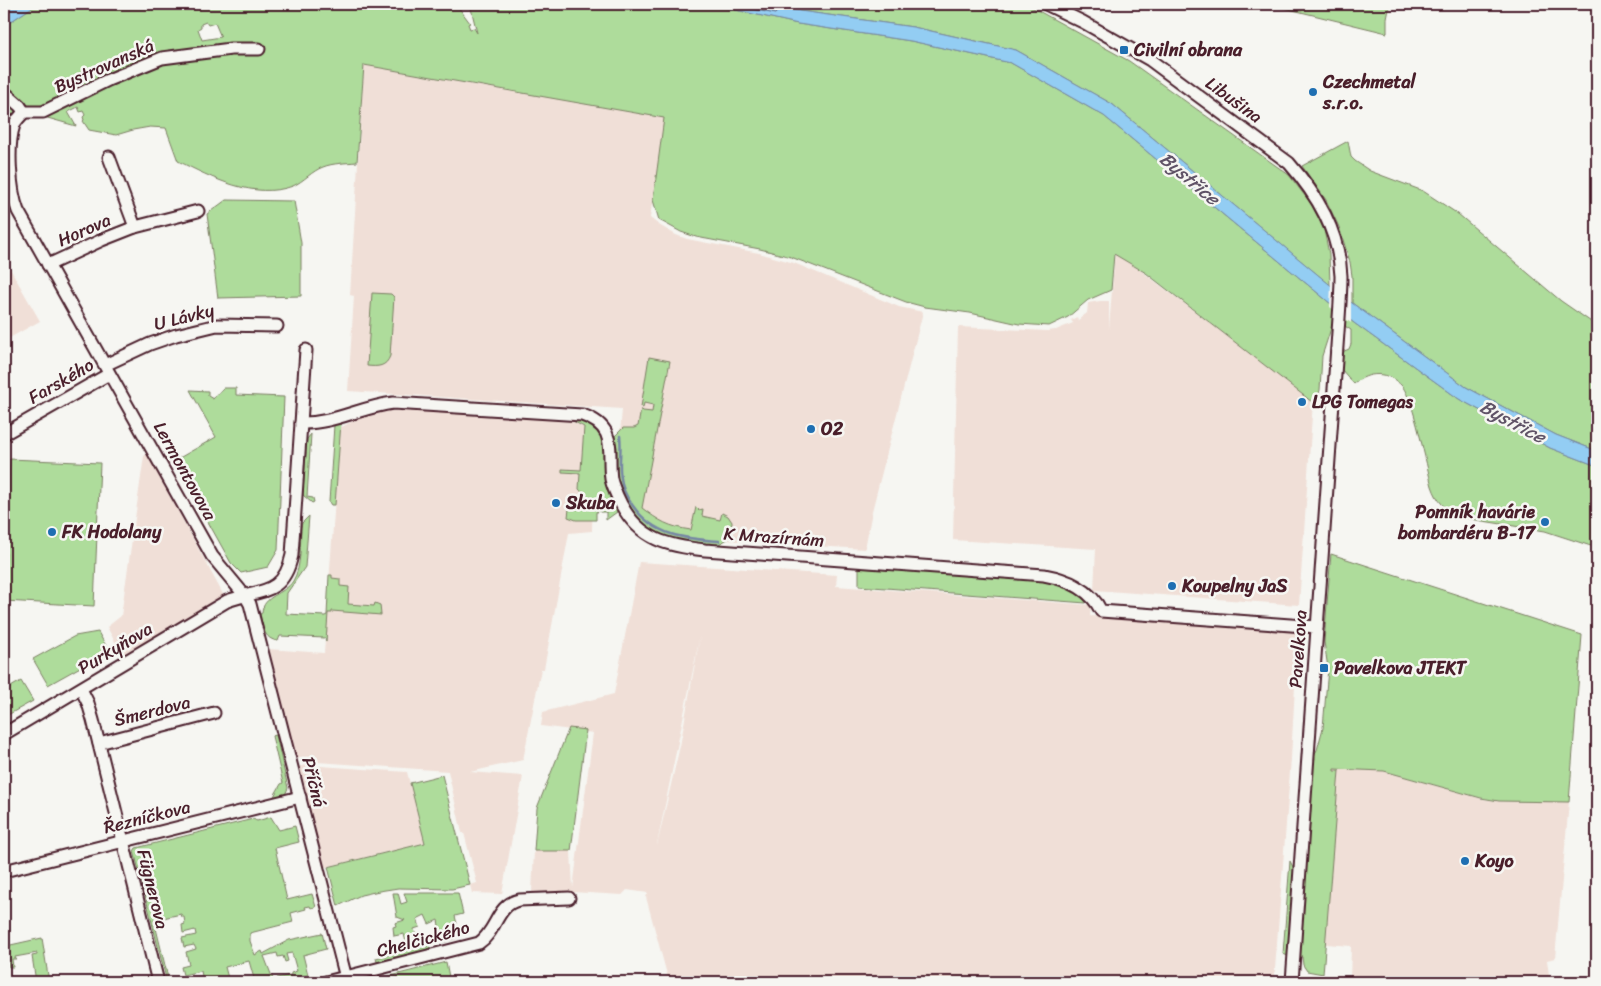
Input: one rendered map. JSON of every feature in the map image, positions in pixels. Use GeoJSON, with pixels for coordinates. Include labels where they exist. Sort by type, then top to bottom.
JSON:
{"type":"FeatureCollection","features":[{"type":"Feature","properties":{"kind":"street","name":"Libušina"},"geometry":{"type":"LineString","coordinates":[[1046,4],[1083,22],[1150,60],[1288,163],[1322,207],[1334,237],[1341,276],[1339,318]]}},
{"type":"Feature","properties":{"kind":"street","name":"Bystrovanská"},"geometry":{"type":"LineString","coordinates":[[24,112],[43,112],[108,80],[162,58],[231,49],[259,49]]}},
{"type":"Feature","properties":{"kind":"street"},"geometry":{"type":"LineString","coordinates":[[4,92],[24,112]]}},
{"type":"Feature","properties":{"kind":"street","name":"Lermontovova"},"geometry":{"type":"LineString","coordinates":[[24,112],[15,123],[12,133],[10,168],[13,198],[18,211],[212,556],[246,597]]}},
{"type":"Feature","properties":{"kind":"street","name":"Horova"},"geometry":{"type":"LineString","coordinates":[[109,157],[135,227]]}},
{"type":"Feature","properties":{"kind":"street","name":"Horova"},"geometry":{"type":"LineString","coordinates":[[48,265],[135,227],[198,211]]}},
{"type":"Feature","properties":{"kind":"street","name":"Pavelkova"},"geometry":{"type":"LineString","coordinates":[[1292,982],[1339,318]]}},
{"type":"Feature","properties":{"kind":"street","name":"U Lávky"},"geometry":{"type":"LineString","coordinates":[[107,370],[150,344],[176,335],[217,325],[277,326]]}},
{"type":"Feature","properties":{"kind":"street"},"geometry":{"type":"LineString","coordinates":[[246,597],[258,594],[278,583],[289,567],[292,555],[306,350]]}},
{"type":"Feature","properties":{"kind":"street","name":"Farského"},"geometry":{"type":"LineString","coordinates":[[4,434],[107,370]]}},
{"type":"Feature","properties":{"kind":"street","name":"K Mrazírnám"},"geometry":{"type":"LineString","coordinates":[[301,423],[323,422],[375,406],[393,403],[582,415],[594,420],[609,437],[611,446],[611,479],[626,514],[644,532],[674,546],[705,550],[1038,574],[1061,579],[1075,585],[1094,599],[1101,611],[1317,627]]}},
{"type":"Feature","properties":{"kind":"street","name":"Purkyňova"},"geometry":{"type":"LineString","coordinates":[[4,734],[227,601],[246,597]]}},
{"type":"Feature","properties":{"kind":"street","name":"Příčná"},"geometry":{"type":"LineString","coordinates":[[246,597],[252,611],[346,978]]}},
{"type":"Feature","properties":{"kind":"street","name":"Fügnerova"},"geometry":{"type":"LineString","coordinates":[[81,689],[88,703],[99,743],[158,982]]}},
{"type":"Feature","properties":{"kind":"street","name":"Šmerdova"},"geometry":{"type":"LineString","coordinates":[[99,743],[214,713]]}},
{"type":"Feature","properties":{"kind":"street","name":"Řezníčkova"},"geometry":{"type":"LineString","coordinates":[[5,868],[300,797]]}},
{"type":"Feature","properties":{"kind":"street","name":"Chelčického"},"geometry":{"type":"LineString","coordinates":[[326,982],[479,943],[490,933],[502,910],[512,902],[528,899],[569,898]]}},
{"type":"Feature","properties":{"kind":"shaded area"},"geometry":{"type":"Polygon","coordinates":[[[364,65],[665,118],[650,218],[659,225],[687,239],[759,253],[794,263],[899,307],[923,312],[872,511],[865,549],[748,542],[676,535],[634,503],[622,434],[620,434],[622,409],[348,391],[354,296],[350,295],[364,65]]]}},
{"type":"Feature","properties":{"kind":"shaded area"},"geometry":{"type":"Polygon","coordinates":[[[1115,251],[1313,401],[1299,605],[1094,590],[1096,549],[953,540],[958,327],[1056,330],[1073,323],[1071,320],[1077,317],[1078,320],[1087,313],[1088,303],[1109,301],[1109,328],[1115,251]]]}},
{"type":"Feature","properties":{"kind":"shaded area"},"geometry":{"type":"Polygon","coordinates":[[[4,258],[40,321],[4,341],[4,258]]]}},
{"type":"Feature","properties":{"kind":"shaded area"},"geometry":{"type":"Polygon","coordinates":[[[413,410],[569,420],[591,431],[592,531],[569,533],[544,669],[541,669],[523,760],[470,772],[523,776],[502,894],[472,893],[470,885],[477,883],[464,833],[462,833],[448,771],[317,762],[317,758],[305,757],[295,759],[268,649],[324,653],[340,428],[362,416],[389,411],[413,410]]]}},
{"type":"Feature","properties":{"kind":"shaded area"},"geometry":{"type":"Polygon","coordinates":[[[147,454],[224,596],[122,655],[107,627],[121,616],[144,456],[147,454]]]}},
{"type":"Feature","properties":{"kind":"shaded area"},"geometry":{"type":"Polygon","coordinates":[[[639,562],[837,575],[836,586],[1091,605],[1090,616],[1298,631],[1291,759],[1274,982],[669,982],[646,897],[648,893],[627,890],[622,895],[532,892],[534,851],[571,851],[573,888],[593,733],[541,726],[543,712],[614,694],[639,562]],[[700,636],[657,845],[680,746],[700,636]]]}},
{"type":"Feature","properties":{"kind":"shaded area"},"geometry":{"type":"Polygon","coordinates":[[[306,765],[407,772],[425,843],[318,869],[297,767],[306,765]]]}},
{"type":"Feature","properties":{"kind":"shaded area"},"geometry":{"type":"Polygon","coordinates":[[[1313,768],[1384,771],[1483,799],[1498,801],[1505,782],[1569,802],[1555,958],[1547,960],[1550,982],[1350,982],[1351,946],[1301,942],[1313,768]]]}},
{"type":"Feature","properties":{"kind":"green space"},"geometry":{"type":"Polygon","coordinates":[[[37,4],[456,4],[470,23],[468,24],[470,29],[474,28],[477,33],[470,4],[709,4],[798,24],[911,41],[1011,63],[1104,116],[1354,323],[1459,399],[1550,448],[1597,466],[1597,548],[1545,531],[1458,517],[1445,508],[1436,496],[1432,486],[1415,418],[1402,386],[1391,378],[1378,374],[1365,377],[1354,384],[1341,369],[1342,352],[1349,349],[1351,344],[1351,330],[1334,319],[1322,356],[1320,390],[1317,400],[1312,402],[1146,273],[1114,254],[1111,290],[1088,300],[1068,317],[1049,326],[1019,324],[970,313],[925,307],[906,302],[791,257],[696,237],[681,232],[659,220],[653,200],[664,118],[364,65],[357,162],[323,167],[293,186],[278,190],[248,189],[219,180],[178,161],[166,128],[150,127],[116,135],[89,130],[83,121],[85,115],[83,111],[80,112],[78,107],[68,112],[76,126],[44,117],[161,54],[31,111],[4,120],[4,26],[37,4]],[[206,22],[201,24],[201,27],[198,29],[202,40],[221,37],[215,23],[208,25],[206,22]]]}},
{"type":"Feature","properties":{"kind":"green space"},"geometry":{"type":"Polygon","coordinates":[[[770,4],[1026,4],[1129,61],[1289,175],[1312,205],[1324,230],[1329,254],[1330,285],[1112,104],[1016,50],[913,27],[800,11],[770,4]]]}},
{"type":"Feature","properties":{"kind":"green space"},"geometry":{"type":"Polygon","coordinates":[[[1268,4],[1390,4],[1387,33],[1268,4]]]}},
{"type":"Feature","properties":{"kind":"green space"},"geometry":{"type":"Polygon","coordinates":[[[1348,141],[1351,157],[1355,161],[1370,171],[1423,191],[1458,214],[1561,301],[1597,326],[1597,451],[1556,435],[1466,387],[1352,303],[1350,262],[1339,227],[1326,200],[1302,166],[1348,141]]]}},
{"type":"Feature","properties":{"kind":"green space"},"geometry":{"type":"Polygon","coordinates":[[[226,200],[294,201],[301,243],[301,296],[218,298],[207,214],[226,200]]]}},
{"type":"Feature","properties":{"kind":"green space"},"geometry":{"type":"Polygon","coordinates":[[[372,293],[391,294],[394,297],[390,356],[381,366],[367,366],[372,293]]]}},
{"type":"Feature","properties":{"kind":"green space"},"geometry":{"type":"Polygon","coordinates":[[[649,357],[670,361],[642,508],[665,523],[691,530],[696,507],[699,510],[703,509],[702,516],[720,520],[722,513],[728,516],[732,522],[731,534],[728,539],[717,545],[676,542],[647,529],[629,509],[619,489],[615,436],[623,428],[638,426],[641,409],[652,412],[653,405],[644,403],[643,408],[641,407],[649,357]]]}},
{"type":"Feature","properties":{"kind":"green space"},"geometry":{"type":"Polygon","coordinates":[[[223,388],[236,388],[236,395],[284,397],[278,550],[268,567],[241,573],[231,563],[174,461],[216,437],[190,390],[208,391],[208,396],[213,399],[223,388]]]}},
{"type":"Feature","properties":{"kind":"green space"},"geometry":{"type":"Polygon","coordinates":[[[569,419],[589,424],[599,433],[604,446],[605,479],[612,503],[591,502],[579,489],[580,473],[562,472],[562,469],[581,470],[584,427],[569,419]]]}},
{"type":"Feature","properties":{"kind":"green space"},"geometry":{"type":"Polygon","coordinates":[[[341,422],[335,505],[331,505],[329,502],[334,425],[341,422]]]}},
{"type":"Feature","properties":{"kind":"green space"},"geometry":{"type":"Polygon","coordinates":[[[311,434],[307,497],[313,498],[314,502],[312,503],[303,495],[307,439],[311,434]]]}},
{"type":"Feature","properties":{"kind":"green space","name":"FK Hodolany"},"geometry":{"type":"Polygon","coordinates":[[[10,459],[100,463],[94,606],[4,601],[10,459]]]}},
{"type":"Feature","properties":{"kind":"green space"},"geometry":{"type":"Polygon","coordinates":[[[594,504],[598,512],[596,512],[596,520],[576,520],[568,517],[569,509],[578,509],[594,504]]]}},
{"type":"Feature","properties":{"kind":"green space"},"geometry":{"type":"Polygon","coordinates":[[[596,504],[612,504],[617,512],[606,520],[606,512],[600,512],[596,504]]]}},
{"type":"Feature","properties":{"kind":"green space"},"geometry":{"type":"Polygon","coordinates":[[[309,516],[305,567],[287,593],[286,614],[327,615],[329,575],[332,575],[332,578],[340,579],[340,586],[349,587],[348,604],[374,606],[375,603],[380,605],[381,615],[332,611],[332,613],[328,613],[326,642],[325,638],[280,636],[278,641],[273,640],[264,631],[260,614],[266,602],[289,586],[296,575],[299,562],[301,527],[302,523],[309,516]]]}},
{"type":"Feature","properties":{"kind":"green space"},"geometry":{"type":"Polygon","coordinates":[[[1331,554],[1582,635],[1569,802],[1499,801],[1481,798],[1384,771],[1334,769],[1334,771],[1339,771],[1323,974],[1307,971],[1303,965],[1302,957],[1299,956],[1313,762],[1315,758],[1312,758],[1317,750],[1323,728],[1328,668],[1324,642],[1331,554]]]}},
{"type":"Feature","properties":{"kind":"green space"},"geometry":{"type":"Polygon","coordinates":[[[859,568],[1046,580],[1075,591],[1080,594],[1086,603],[859,586],[859,568]]]}},
{"type":"Feature","properties":{"kind":"green space"},"geometry":{"type":"Polygon","coordinates":[[[98,632],[109,651],[48,685],[33,659],[75,636],[98,632]]]}},
{"type":"Feature","properties":{"kind":"green space"},"geometry":{"type":"Polygon","coordinates":[[[21,681],[33,701],[4,717],[4,691],[21,681]]]}},
{"type":"Feature","properties":{"kind":"green space"},"geometry":{"type":"Polygon","coordinates":[[[569,728],[586,730],[571,851],[534,851],[537,808],[569,728]]]}},
{"type":"Feature","properties":{"kind":"green space"},"geometry":{"type":"Polygon","coordinates":[[[276,735],[288,788],[284,797],[273,798],[283,783],[272,736],[276,735]]]}},
{"type":"Feature","properties":{"kind":"green space"},"geometry":{"type":"Polygon","coordinates":[[[442,775],[470,885],[452,889],[398,888],[379,891],[361,895],[338,906],[328,867],[425,843],[410,783],[442,775]]]}},
{"type":"Feature","properties":{"kind":"green space"},"geometry":{"type":"Polygon","coordinates":[[[271,817],[279,830],[295,826],[299,842],[275,848],[287,900],[312,894],[316,907],[305,907],[306,909],[291,913],[293,922],[250,933],[250,941],[255,955],[262,951],[263,954],[289,940],[322,933],[326,949],[303,955],[308,975],[280,982],[277,978],[291,975],[291,973],[297,971],[292,953],[286,954],[288,961],[285,962],[283,956],[278,957],[277,953],[264,956],[274,982],[255,982],[249,961],[225,967],[229,982],[192,982],[191,979],[202,976],[201,971],[183,975],[181,967],[189,965],[186,952],[196,949],[194,945],[184,947],[182,938],[196,935],[195,930],[183,933],[182,925],[185,924],[184,917],[181,914],[154,920],[169,982],[167,982],[134,851],[136,848],[253,819],[257,821],[271,817]]]}},
{"type":"Feature","properties":{"kind":"green space"},"geometry":{"type":"Polygon","coordinates":[[[1290,861],[1294,869],[1288,956],[1283,954],[1290,861]]]}},
{"type":"Feature","properties":{"kind":"green space"},"geometry":{"type":"Polygon","coordinates":[[[393,893],[398,893],[401,904],[407,902],[404,893],[458,893],[463,914],[455,916],[457,924],[453,925],[456,938],[443,942],[442,938],[444,935],[440,931],[438,920],[429,924],[425,915],[417,919],[420,927],[414,929],[419,948],[430,945],[431,949],[377,962],[376,958],[406,951],[405,947],[407,946],[404,934],[394,936],[393,927],[396,926],[395,923],[405,920],[397,917],[393,893]]]}},
{"type":"Feature","properties":{"kind":"green space"},"geometry":{"type":"Polygon","coordinates":[[[42,938],[49,982],[36,982],[32,956],[37,955],[37,953],[15,957],[16,959],[12,959],[13,967],[9,967],[6,946],[42,938]]]}},
{"type":"Feature","properties":{"kind":"green space"},"geometry":{"type":"Polygon","coordinates":[[[446,962],[450,982],[380,982],[379,979],[446,962]]]}},
{"type":"Feature","properties":{"kind":"water"},"geometry":{"type":"Polygon","coordinates":[[[4,4],[37,4],[4,26],[4,4]]]}},
{"type":"Feature","properties":{"kind":"water","name":"Bystřice"},"geometry":{"type":"Polygon","coordinates":[[[709,4],[770,4],[800,11],[913,27],[1016,50],[1112,104],[1352,303],[1466,387],[1556,435],[1597,451],[1597,466],[1550,448],[1459,399],[1354,323],[1104,116],[1011,63],[911,41],[798,24],[709,4]]]}},
{"type":"Feature","properties":{"kind":"pier"},"geometry":{"type":"Polygon","coordinates":[[[1331,282],[1351,299],[1351,323],[1330,307],[1331,282]]]}},
{"type":"Feature","properties":{"kind":"waterway"},"geometry":{"type":"LineString","coordinates":[[620,436],[622,486],[629,500],[641,516],[660,530],[671,534],[694,539],[719,541]]}},
{"type":"Feature","properties":{"kind":"place","name":"Civilní obrana"},"geometry":{"type":"Point","coordinates":[1124,50]}},
{"type":"Feature","properties":{"kind":"place","name":"Czechmetal s.r.o."},"geometry":{"type":"Point","coordinates":[1313,92]}},
{"type":"Feature","properties":{"kind":"place","name":"LPG Tomegas"},"geometry":{"type":"Point","coordinates":[1302,402]}},
{"type":"Feature","properties":{"kind":"place","name":"O2"},"geometry":{"type":"Point","coordinates":[811,429]}},
{"type":"Feature","properties":{"kind":"place","name":"Skuba"},"geometry":{"type":"Point","coordinates":[556,503]}},
{"type":"Feature","properties":{"kind":"place","name":"Pomník havárie bombardéru B-17"},"geometry":{"type":"Point","coordinates":[1545,522]}},
{"type":"Feature","properties":{"kind":"place","name":"FK Hodolany"},"geometry":{"type":"Point","coordinates":[52,532]}},
{"type":"Feature","properties":{"kind":"place","name":"Koupelny JaS"},"geometry":{"type":"Point","coordinates":[1172,586]}},
{"type":"Feature","properties":{"kind":"place","name":"Pavelkova JTEKT"},"geometry":{"type":"Point","coordinates":[1324,668]}},
{"type":"Feature","properties":{"kind":"place","name":"Koyo"},"geometry":{"type":"Point","coordinates":[1465,861]}}]}
